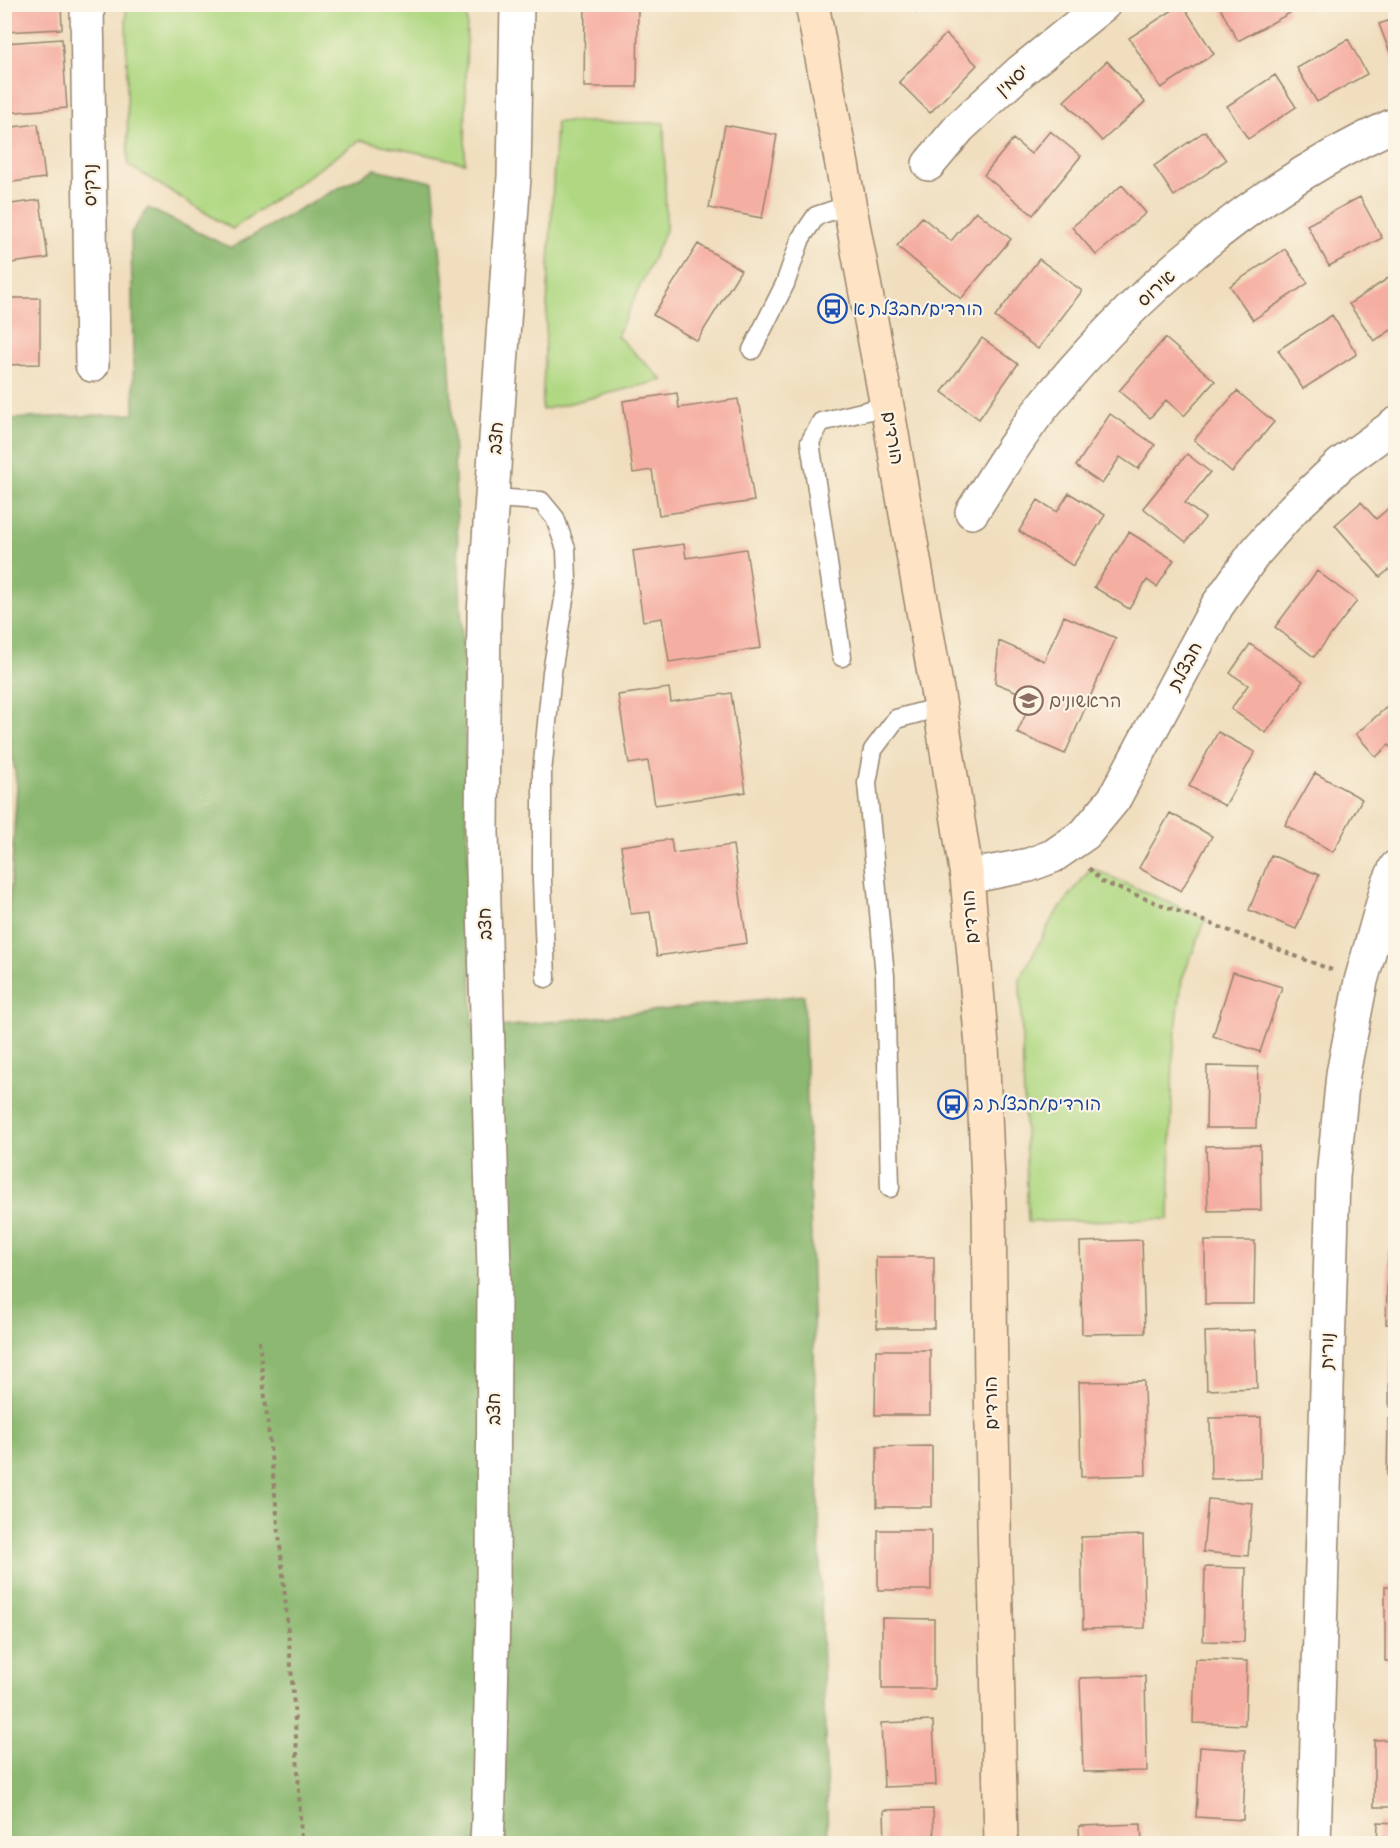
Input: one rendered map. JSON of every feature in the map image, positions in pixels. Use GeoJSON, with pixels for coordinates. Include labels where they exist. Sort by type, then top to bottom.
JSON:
{"type":"FeatureCollection","features":[{"type":"Feature","properties":{"kind":"street","name":"נרקיס"},"geometry":{"type":"LineString","coordinates":[[87,4],[92,365]]}},
{"type":"Feature","properties":{"kind":"street","name":"חצב"},"geometry":{"type":"LineString","coordinates":[[487,1844],[493,1608],[494,1270],[482,832],[484,613],[514,176],[517,4]]}},
{"type":"Feature","properties":{"kind":"street","name":"הורדים"},"geometry":{"type":"LineString","coordinates":[[812,4],[887,406],[940,707],[967,877],[982,1046],[990,1204],[991,1394],[1000,1844]]}},
{"type":"Feature","properties":{"kind":"street","name":"יסמין"},"geometry":{"type":"LineString","coordinates":[[929,164],[960,127],[1021,71],[1104,4]]}},
{"type":"Feature","properties":{"kind":"street","name":"אירוס"},"geometry":{"type":"LineString","coordinates":[[972,512],[1039,411],[1094,348],[1149,293],[1210,239],[1277,189],[1353,143],[1395,124]]}},
{"type":"Feature","properties":{"kind":"street","name":"חבצלת"},"geometry":{"type":"LineString","coordinates":[[967,877],[1029,865],[1053,856],[1085,834],[1114,799],[1217,606],[1254,554],[1293,509],[1341,464],[1395,424]]}},
{"type":"Feature","properties":{"kind":"street","name":"נורית"},"geometry":{"type":"LineString","coordinates":[[1314,1844],[1333,1177],[1342,1074],[1361,981],[1395,867]]}},
{"type":"Feature","properties":{"kind":"lane"},"geometry":{"type":"LineString","coordinates":[[752,350],[785,284],[801,238],[816,216],[849,205]]}},
{"type":"Feature","properties":{"kind":"lane"},"geometry":{"type":"LineString","coordinates":[[842,657],[810,442],[821,422],[887,406]]}},
{"type":"Feature","properties":{"kind":"lane"},"geometry":{"type":"LineString","coordinates":[[492,498],[541,501],[555,518],[566,549],[567,581],[552,672],[542,773],[542,882],[546,978]]}},
{"type":"Feature","properties":{"kind":"lane"},"geometry":{"type":"LineString","coordinates":[[890,1188],[885,976],[867,783],[873,750],[896,719],[940,707]]}},
{"type":"Feature","properties":{"kind":"path"},"geometry":{"type":"LineString","coordinates":[[1069,845],[1102,882],[1361,981]]}},
{"type":"Feature","properties":{"kind":"path"},"geometry":{"type":"LineString","coordinates":[[259,1340],[281,1556],[299,1783],[301,1844]]}},
{"type":"Feature","properties":{"kind":"green space"},"geometry":{"type":"Polygon","coordinates":[[[126,5],[467,5],[465,163],[360,140],[232,229],[128,165],[126,5]]]}},
{"type":"Feature","properties":{"kind":"green space"},"geometry":{"type":"Polygon","coordinates":[[[556,122],[664,123],[666,230],[617,336],[663,380],[542,410],[556,122]]]}},
{"type":"Feature","properties":{"kind":"green space"},"geometry":{"type":"Polygon","coordinates":[[[375,169],[433,182],[448,324],[462,633],[473,1030],[804,995],[828,1843],[5,1843],[4,989],[17,786],[4,702],[4,419],[134,414],[131,233],[148,208],[231,248],[375,169]]]}},
{"type":"Feature","properties":{"kind":"green space"},"geometry":{"type":"Polygon","coordinates":[[[1091,868],[1206,919],[1182,979],[1173,1056],[1169,1219],[1028,1222],[1020,979],[1052,919],[1091,868]]]}},
{"type":"Feature","properties":{"kind":"building"},"geometry":{"type":"Polygon","coordinates":[[[4,4],[61,4],[62,29],[4,32],[4,4]]]}},
{"type":"Feature","properties":{"kind":"building"},"geometry":{"type":"Polygon","coordinates":[[[585,4],[638,4],[637,87],[584,87],[585,4]]]}},
{"type":"Feature","properties":{"kind":"building"},"geometry":{"type":"Polygon","coordinates":[[[1182,4],[1214,54],[1161,88],[1129,38],[1182,4]]]}},
{"type":"Feature","properties":{"kind":"building"},"geometry":{"type":"Polygon","coordinates":[[[1218,4],[1286,4],[1290,13],[1238,41],[1218,4]]]}},
{"type":"Feature","properties":{"kind":"building"},"geometry":{"type":"Polygon","coordinates":[[[1304,4],[1317,4],[1306,10],[1304,4]]]}},
{"type":"Feature","properties":{"kind":"building"},"geometry":{"type":"Polygon","coordinates":[[[907,5],[923,5],[916,12],[907,5]]]}},
{"type":"Feature","properties":{"kind":"building"},"geometry":{"type":"Polygon","coordinates":[[[1396,18],[1396,66],[1395,66],[1379,24],[1396,18]]]}},
{"type":"Feature","properties":{"kind":"building"},"geometry":{"type":"Polygon","coordinates":[[[946,34],[977,65],[930,113],[899,82],[946,34]]]}},
{"type":"Feature","properties":{"kind":"building"},"geometry":{"type":"Polygon","coordinates":[[[62,39],[67,108],[4,113],[4,43],[62,39]]]}},
{"type":"Feature","properties":{"kind":"building"},"geometry":{"type":"Polygon","coordinates":[[[1348,39],[1367,74],[1317,102],[1297,68],[1348,39]]]}},
{"type":"Feature","properties":{"kind":"building"},"geometry":{"type":"Polygon","coordinates":[[[1107,61],[1145,102],[1102,141],[1064,101],[1107,61]]]}},
{"type":"Feature","properties":{"kind":"building"},"geometry":{"type":"Polygon","coordinates":[[[1275,75],[1296,107],[1248,139],[1227,106],[1275,75]]]}},
{"type":"Feature","properties":{"kind":"building"},"geometry":{"type":"Polygon","coordinates":[[[38,124],[45,178],[4,183],[4,128],[38,124]]]}},
{"type":"Feature","properties":{"kind":"building"},"geometry":{"type":"Polygon","coordinates":[[[725,125],[777,135],[762,218],[709,208],[725,125]]]}},
{"type":"Feature","properties":{"kind":"building"},"geometry":{"type":"Polygon","coordinates":[[[1050,131],[1081,156],[1033,215],[984,175],[1013,139],[1031,154],[1050,131]]]}},
{"type":"Feature","properties":{"kind":"building"},"geometry":{"type":"Polygon","coordinates":[[[1205,131],[1226,160],[1174,196],[1154,166],[1205,131]]]}},
{"type":"Feature","properties":{"kind":"building"},"geometry":{"type":"Polygon","coordinates":[[[1122,185],[1146,213],[1096,255],[1072,227],[1122,185]]]}},
{"type":"Feature","properties":{"kind":"building"},"geometry":{"type":"Polygon","coordinates":[[[1360,197],[1382,238],[1329,266],[1307,225],[1360,197]]]}},
{"type":"Feature","properties":{"kind":"building"},"geometry":{"type":"Polygon","coordinates":[[[40,200],[48,258],[4,264],[4,205],[40,200]]]}},
{"type":"Feature","properties":{"kind":"building"},"geometry":{"type":"Polygon","coordinates":[[[976,211],[1011,239],[961,299],[897,246],[922,217],[951,241],[976,211]]]}},
{"type":"Feature","properties":{"kind":"building"},"geometry":{"type":"Polygon","coordinates":[[[698,244],[741,270],[697,341],[653,315],[698,244]]]}},
{"type":"Feature","properties":{"kind":"building"},"geometry":{"type":"Polygon","coordinates":[[[1285,249],[1308,283],[1253,320],[1230,286],[1285,249]]]}},
{"type":"Feature","properties":{"kind":"building"},"geometry":{"type":"Polygon","coordinates":[[[1039,259],[1082,291],[1038,349],[995,317],[1039,259]]]}},
{"type":"Feature","properties":{"kind":"building"},"geometry":{"type":"Polygon","coordinates":[[[1396,273],[1396,327],[1374,341],[1349,304],[1396,273]]]}},
{"type":"Feature","properties":{"kind":"building"},"geometry":{"type":"Polygon","coordinates":[[[4,298],[40,298],[40,364],[4,365],[4,298]]]}},
{"type":"Feature","properties":{"kind":"building"},"geometry":{"type":"Polygon","coordinates":[[[1332,315],[1357,354],[1303,389],[1278,350],[1332,315]]]}},
{"type":"Feature","properties":{"kind":"building"},"geometry":{"type":"Polygon","coordinates":[[[982,338],[1018,364],[979,419],[942,392],[982,338]]]}},
{"type":"Feature","properties":{"kind":"building"},"geometry":{"type":"Polygon","coordinates":[[[1165,338],[1215,381],[1184,416],[1166,400],[1150,418],[1119,391],[1165,338]]]}},
{"type":"Feature","properties":{"kind":"building"},"geometry":{"type":"Polygon","coordinates":[[[1237,391],[1274,422],[1232,472],[1194,440],[1237,391]]]}},
{"type":"Feature","properties":{"kind":"building"},"geometry":{"type":"Polygon","coordinates":[[[677,393],[679,408],[738,399],[754,501],[659,515],[652,470],[633,473],[623,401],[677,393]]]}},
{"type":"Feature","properties":{"kind":"building"},"geometry":{"type":"Polygon","coordinates":[[[1110,414],[1155,445],[1138,469],[1120,457],[1102,484],[1076,466],[1110,414]]]}},
{"type":"Feature","properties":{"kind":"building"},"geometry":{"type":"Polygon","coordinates":[[[1187,454],[1210,472],[1185,503],[1205,518],[1186,542],[1143,508],[1187,454]]]}},
{"type":"Feature","properties":{"kind":"building"},"geometry":{"type":"Polygon","coordinates":[[[1069,493],[1105,515],[1073,566],[1019,531],[1038,500],[1057,512],[1069,493]]]}},
{"type":"Feature","properties":{"kind":"building"},"geometry":{"type":"Polygon","coordinates":[[[1361,502],[1376,519],[1396,502],[1396,564],[1380,577],[1335,525],[1361,502]]]}},
{"type":"Feature","properties":{"kind":"building"},"geometry":{"type":"Polygon","coordinates":[[[1129,532],[1174,560],[1157,587],[1147,580],[1129,609],[1094,587],[1129,532]]]}},
{"type":"Feature","properties":{"kind":"building"},"geometry":{"type":"Polygon","coordinates":[[[684,544],[686,558],[746,549],[761,648],[669,662],[662,618],[643,621],[633,551],[684,544]]]}},
{"type":"Feature","properties":{"kind":"building"},"geometry":{"type":"Polygon","coordinates":[[[1317,571],[1357,601],[1314,657],[1275,627],[1317,571]]]}},
{"type":"Feature","properties":{"kind":"building"},"geometry":{"type":"Polygon","coordinates":[[[1064,616],[1116,638],[1065,754],[1017,733],[1033,698],[995,683],[999,641],[1044,661],[1064,616]]]}},
{"type":"Feature","properties":{"kind":"building"},"geometry":{"type":"Polygon","coordinates":[[[1250,644],[1303,681],[1266,733],[1231,709],[1248,685],[1230,673],[1250,644]]]}},
{"type":"Feature","properties":{"kind":"building"},"geometry":{"type":"Polygon","coordinates":[[[669,688],[671,702],[731,693],[746,792],[655,805],[648,761],[629,764],[618,695],[669,688]]]}},
{"type":"Feature","properties":{"kind":"building"},"geometry":{"type":"Polygon","coordinates":[[[1396,699],[1396,752],[1389,745],[1376,757],[1356,734],[1396,699]]]}},
{"type":"Feature","properties":{"kind":"building"},"geometry":{"type":"Polygon","coordinates":[[[1218,732],[1255,752],[1225,806],[1189,786],[1218,732]]]}},
{"type":"Feature","properties":{"kind":"building"},"geometry":{"type":"Polygon","coordinates":[[[1315,773],[1362,799],[1333,852],[1285,825],[1315,773]]]}},
{"type":"Feature","properties":{"kind":"building"},"geometry":{"type":"Polygon","coordinates":[[[1170,813],[1212,836],[1181,891],[1139,868],[1170,813]]]}},
{"type":"Feature","properties":{"kind":"building"},"geometry":{"type":"Polygon","coordinates":[[[671,839],[673,853],[733,845],[747,943],[657,956],[650,912],[631,914],[621,846],[671,839]]]}},
{"type":"Feature","properties":{"kind":"building"},"geometry":{"type":"Polygon","coordinates":[[[1271,855],[1319,875],[1296,929],[1249,910],[1271,855]]]}},
{"type":"Feature","properties":{"kind":"building"},"geometry":{"type":"Polygon","coordinates":[[[1233,972],[1282,987],[1260,1052],[1213,1036],[1233,972]]]}},
{"type":"Feature","properties":{"kind":"building"},"geometry":{"type":"Polygon","coordinates":[[[1207,1066],[1258,1067],[1256,1128],[1206,1128],[1207,1066]]]}},
{"type":"Feature","properties":{"kind":"building"},"geometry":{"type":"Polygon","coordinates":[[[1260,1145],[1261,1210],[1208,1211],[1206,1146],[1260,1145]]]}},
{"type":"Feature","properties":{"kind":"building"},"geometry":{"type":"Polygon","coordinates":[[[1142,1240],[1145,1333],[1082,1334],[1080,1242],[1142,1240]]]}},
{"type":"Feature","properties":{"kind":"building"},"geometry":{"type":"Polygon","coordinates":[[[1205,1241],[1255,1241],[1254,1304],[1205,1304],[1205,1241]]]}},
{"type":"Feature","properties":{"kind":"building"},"geometry":{"type":"Polygon","coordinates":[[[1388,1252],[1396,1252],[1396,1324],[1386,1324],[1388,1252]]]}},
{"type":"Feature","properties":{"kind":"building"},"geometry":{"type":"Polygon","coordinates":[[[876,1257],[934,1257],[934,1328],[877,1328],[876,1257]]]}},
{"type":"Feature","properties":{"kind":"building"},"geometry":{"type":"Polygon","coordinates":[[[1255,1330],[1257,1388],[1207,1390],[1205,1332],[1255,1330]]]}},
{"type":"Feature","properties":{"kind":"building"},"geometry":{"type":"Polygon","coordinates":[[[1390,1346],[1396,1346],[1396,1407],[1389,1407],[1390,1346]]]}},
{"type":"Feature","properties":{"kind":"building"},"geometry":{"type":"Polygon","coordinates":[[[876,1350],[930,1350],[930,1415],[875,1415],[876,1350]]]}},
{"type":"Feature","properties":{"kind":"building"},"geometry":{"type":"Polygon","coordinates":[[[1144,1381],[1146,1475],[1081,1477],[1079,1382],[1144,1381]]]}},
{"type":"Feature","properties":{"kind":"building"},"geometry":{"type":"Polygon","coordinates":[[[1261,1417],[1261,1478],[1211,1479],[1210,1418],[1261,1417]]]}},
{"type":"Feature","properties":{"kind":"building"},"geometry":{"type":"Polygon","coordinates":[[[1388,1419],[1396,1419],[1396,1476],[1387,1475],[1388,1419]]]}},
{"type":"Feature","properties":{"kind":"building"},"geometry":{"type":"Polygon","coordinates":[[[932,1446],[932,1507],[877,1507],[877,1447],[932,1446]]]}},
{"type":"Feature","properties":{"kind":"building"},"geometry":{"type":"Polygon","coordinates":[[[1208,1499],[1253,1503],[1248,1556],[1203,1552],[1208,1499]]]}},
{"type":"Feature","properties":{"kind":"building"},"geometry":{"type":"Polygon","coordinates":[[[1394,1521],[1396,1521],[1396,1552],[1392,1552],[1394,1521]]]}},
{"type":"Feature","properties":{"kind":"building"},"geometry":{"type":"Polygon","coordinates":[[[878,1530],[931,1530],[931,1590],[878,1590],[878,1530]]]}},
{"type":"Feature","properties":{"kind":"building"},"geometry":{"type":"Polygon","coordinates":[[[1143,1535],[1145,1628],[1083,1629],[1081,1537],[1143,1535]]]}},
{"type":"Feature","properties":{"kind":"building"},"geometry":{"type":"Polygon","coordinates":[[[1205,1567],[1246,1568],[1244,1642],[1203,1641],[1205,1567]]]}},
{"type":"Feature","properties":{"kind":"building"},"geometry":{"type":"Polygon","coordinates":[[[1385,1586],[1396,1586],[1396,1661],[1385,1661],[1385,1586]]]}},
{"type":"Feature","properties":{"kind":"building"},"geometry":{"type":"Polygon","coordinates":[[[882,1618],[934,1619],[934,1689],[882,1689],[882,1618]]]}},
{"type":"Feature","properties":{"kind":"building"},"geometry":{"type":"Polygon","coordinates":[[[1195,1659],[1247,1661],[1245,1725],[1193,1723],[1195,1659]]]}},
{"type":"Feature","properties":{"kind":"building"},"geometry":{"type":"Polygon","coordinates":[[[1145,1676],[1147,1771],[1083,1772],[1080,1678],[1145,1676]]]}},
{"type":"Feature","properties":{"kind":"building"},"geometry":{"type":"Polygon","coordinates":[[[933,1721],[936,1785],[884,1787],[881,1723],[933,1721]]]}},
{"type":"Feature","properties":{"kind":"building"},"geometry":{"type":"Polygon","coordinates":[[[1396,1739],[1396,1807],[1374,1807],[1374,1740],[1396,1739]]]}},
{"type":"Feature","properties":{"kind":"building"},"geometry":{"type":"Polygon","coordinates":[[[1200,1747],[1246,1750],[1243,1820],[1196,1817],[1200,1747]]]}},
{"type":"Feature","properties":{"kind":"building"},"geometry":{"type":"Polygon","coordinates":[[[933,1809],[934,1844],[885,1844],[884,1810],[933,1809]]]}},
{"type":"Feature","properties":{"kind":"building"},"geometry":{"type":"Polygon","coordinates":[[[1378,1822],[1396,1823],[1396,1844],[1377,1844],[1378,1822]]]}},
{"type":"Feature","properties":{"kind":"building"},"geometry":{"type":"Polygon","coordinates":[[[1141,1824],[1142,1844],[1080,1844],[1079,1826],[1141,1824]]]}},
{"type":"Feature","properties":{"kind":"building"},"geometry":{"type":"Polygon","coordinates":[[[1196,1840],[1243,1840],[1243,1844],[1196,1844],[1196,1840]]]}},
{"type":"Feature","properties":{"kind":"place","name":"הורדים/חבצלת א"},"geometry":{"type":"Point","coordinates":[832,309]}},
{"type":"Feature","properties":{"kind":"place","name":"הראשונים"},"geometry":{"type":"Point","coordinates":[1028,701]}},
{"type":"Feature","properties":{"kind":"place","name":"הורדים/חבצלת ב"},"geometry":{"type":"Point","coordinates":[952,1104]}}]}
